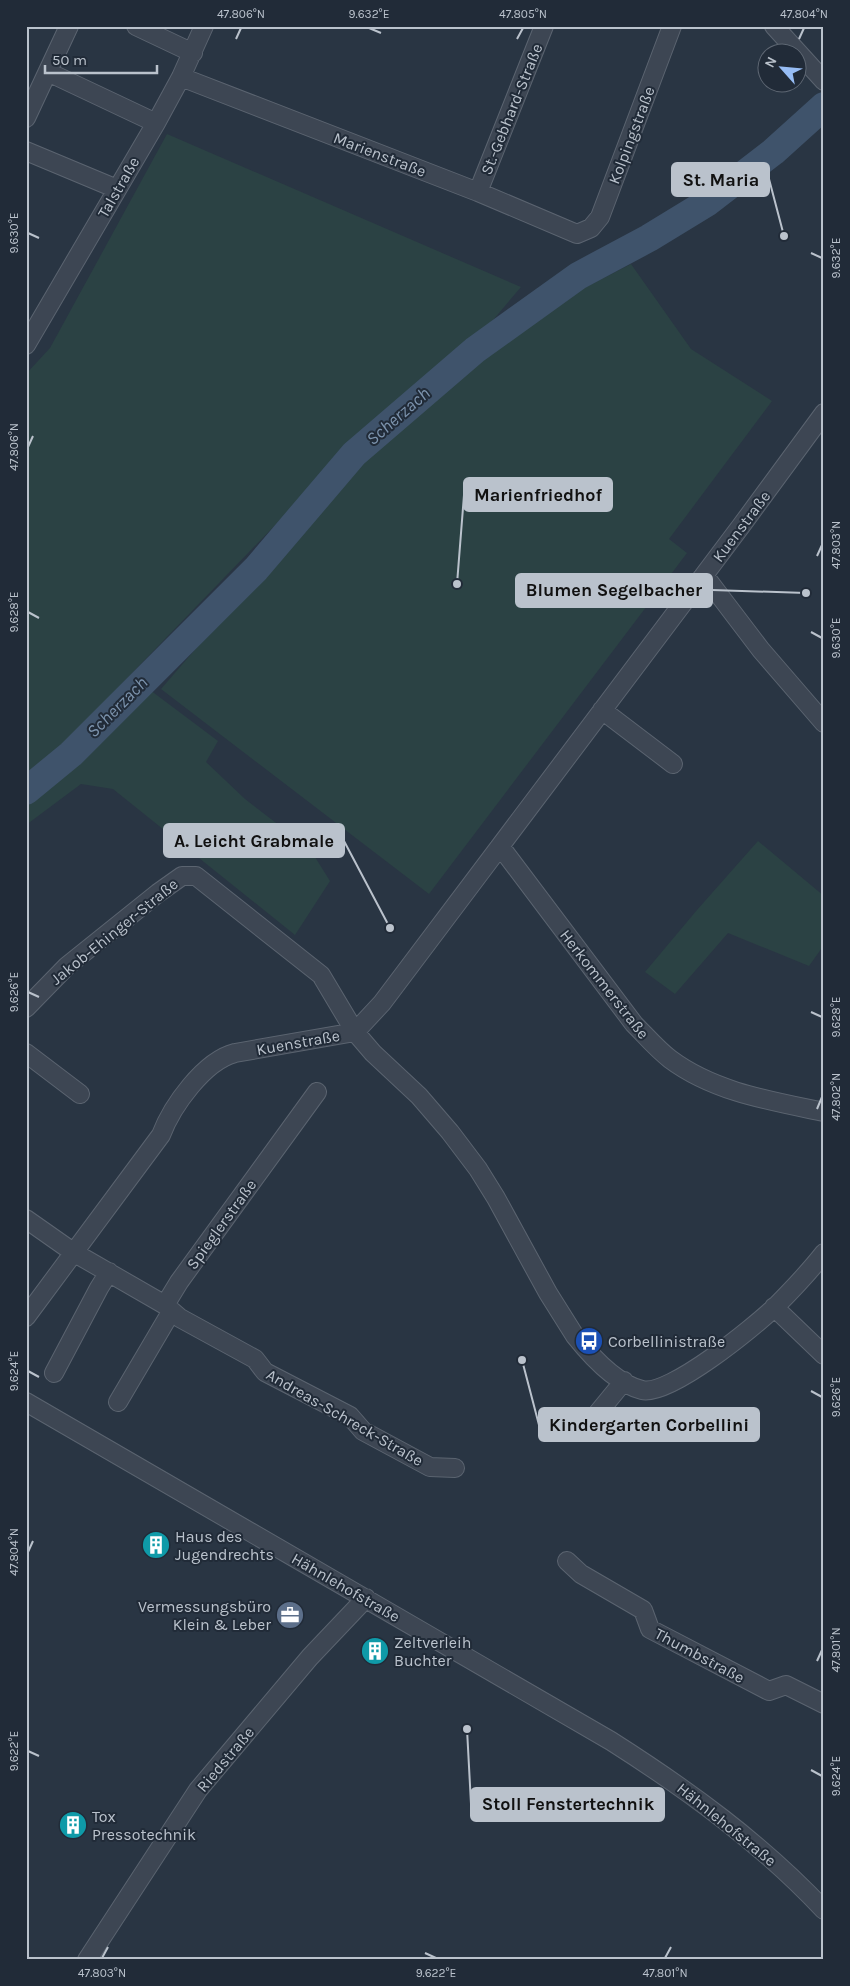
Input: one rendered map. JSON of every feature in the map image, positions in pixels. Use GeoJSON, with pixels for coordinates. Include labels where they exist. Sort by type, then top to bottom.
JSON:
{"type":"FeatureCollection","features":[{"type":"Feature","properties":{"kind":"street"},"geometry":{"type":"LineString","coordinates":[[26,118],[69,26]]}},
{"type":"Feature","properties":{"kind":"street"},"geometry":{"type":"LineString","coordinates":[[136,26],[193,53]]}},
{"type":"Feature","properties":{"kind":"street","name":"Talstraße"},"geometry":{"type":"LineString","coordinates":[[27,341],[156,123],[193,53],[204,26]]}},
{"type":"Feature","properties":{"kind":"street","name":"St.-Gebhard-Straße"},"geometry":{"type":"LineString","coordinates":[[478,192],[544,26]]}},
{"type":"Feature","properties":{"kind":"street","name":"Kolpingstraße"},"geometry":{"type":"LineString","coordinates":[[577,234],[591,228],[600,217],[672,26]]}},
{"type":"Feature","properties":{"kind":"street"},"geometry":{"type":"LineString","coordinates":[[774,26],[823,80]]}},
{"type":"Feature","properties":{"kind":"street"},"geometry":{"type":"LineString","coordinates":[[48,72],[156,123]]}},
{"type":"Feature","properties":{"kind":"street","name":"Marienstraße"},"geometry":{"type":"LineString","coordinates":[[181,77],[478,192],[577,234]]}},
{"type":"Feature","properties":{"kind":"street"},"geometry":{"type":"LineString","coordinates":[[26,151],[117,189]]}},
{"type":"Feature","properties":{"kind":"street","name":"Kuenstraße"},"geometry":{"type":"LineString","coordinates":[[26,1317],[161,1135],[167,1121],[202,1072],[211,1064],[223,1056],[235,1053],[355,1032],[382,1003],[824,413]]}},
{"type":"Feature","properties":{"kind":"street"},"geometry":{"type":"LineString","coordinates":[[704,575],[761,650],[824,723]]}},
{"type":"Feature","properties":{"kind":"street"},"geometry":{"type":"LineString","coordinates":[[602,710],[673,764]]}},
{"type":"Feature","properties":{"kind":"street","name":"Herkommerstraße"},"geometry":{"type":"LineString","coordinates":[[500,846],[634,1024],[670,1059],[688,1071],[715,1084],[750,1096],[824,1112]]}},
{"type":"Feature","properties":{"kind":"street","name":"Jakob-Ehinger-Straße"},"geometry":{"type":"LineString","coordinates":[[26,1008],[67,966],[151,899],[182,876],[196,876],[321,976],[355,1032]]}},
{"type":"Feature","properties":{"kind":"street"},"geometry":{"type":"LineString","coordinates":[[355,1032],[373,1053],[419,1096],[478,1169],[548,1293],[575,1336],[594,1358],[624,1381],[643,1391],[657,1390],[677,1380],[732,1343],[774,1308],[824,1253]]}},
{"type":"Feature","properties":{"kind":"street"},"geometry":{"type":"LineString","coordinates":[[26,1052],[80,1094]]}},
{"type":"Feature","properties":{"kind":"street","name":"Spieglerstraße"},"geometry":{"type":"LineString","coordinates":[[118,1402],[168,1309],[179,1282],[317,1092]]}},
{"type":"Feature","properties":{"kind":"street"},"geometry":{"type":"LineString","coordinates":[[26,1219],[73,1252],[168,1309]]}},
{"type":"Feature","properties":{"kind":"street"},"geometry":{"type":"LineString","coordinates":[[54,1373],[109,1272]]}},
{"type":"Feature","properties":{"kind":"street"},"geometry":{"type":"LineString","coordinates":[[774,1308],[824,1355]]}},
{"type":"Feature","properties":{"kind":"street","name":"Andreas-Schreck-Straße"},"geometry":{"type":"LineString","coordinates":[[168,1309],[180,1318],[255,1359],[265,1372],[350,1416],[363,1431],[430,1467],[455,1468]]}},
{"type":"Feature","properties":{"kind":"street"},"geometry":{"type":"LineString","coordinates":[[583,1431],[624,1381]]}},
{"type":"Feature","properties":{"kind":"street","name":"Hähnlehofstraße"},"geometry":{"type":"LineString","coordinates":[[26,1402],[366,1598],[653,1767],[776,1862],[824,1910]]}},
{"type":"Feature","properties":{"kind":"street","name":"Thumbstraße"},"geometry":{"type":"LineString","coordinates":[[566,1560],[581,1574],[643,1610],[650,1629],[769,1691],[786,1685],[824,1704]]}},
{"type":"Feature","properties":{"kind":"street","name":"Riedstraße"},"geometry":{"type":"LineString","coordinates":[[87,1960],[198,1790],[310,1657],[366,1598]]}},
{"type":"Feature","properties":{"kind":"green space"},"geometry":{"type":"Polygon","coordinates":[[[167,134],[521,287],[466,352],[366,431],[49,759],[26,775],[26,374],[50,348],[167,134]]]}},
{"type":"Feature","properties":{"kind":"green space"},"geometry":{"type":"Polygon","coordinates":[[[631,264],[691,349],[772,401],[669,539],[687,553],[429,894],[161,689],[376,440],[539,311],[631,264]]]}},
{"type":"Feature","properties":{"kind":"green space"},"geometry":{"type":"Polygon","coordinates":[[[142,684],[218,741],[206,762],[245,799],[310,849],[330,881],[295,935],[113,789],[81,784],[26,825],[26,789],[63,762],[142,684]]]}},
{"type":"Feature","properties":{"kind":"green space"},"geometry":{"type":"Polygon","coordinates":[[[758,841],[824,896],[824,945],[809,966],[728,933],[675,994],[645,972],[758,841]]]}},
{"type":"Feature","properties":{"kind":"waterway","name":"Scherzach"},"geometry":{"type":"LineString","coordinates":[[26,791],[71,754],[256,569],[354,454],[475,350],[578,276],[649,238],[708,202],[773,152],[824,106]]}},
{"type":"Feature","properties":{"kind":"place","name":"St. Maria"},"geometry":{"type":"Point","coordinates":[784,236]}},
{"type":"Feature","properties":{"kind":"place","name":"Marienfriedhof"},"geometry":{"type":"Point","coordinates":[457,584]}},
{"type":"Feature","properties":{"kind":"place","name":"Blumen Segelbacher"},"geometry":{"type":"Point","coordinates":[806,593]}},
{"type":"Feature","properties":{"kind":"place","name":"A. Leicht Grabmale"},"geometry":{"type":"Point","coordinates":[390,928]}},
{"type":"Feature","properties":{"kind":"place","name":"Corbellinistraße"},"geometry":{"type":"Point","coordinates":[589,1341]}},
{"type":"Feature","properties":{"kind":"place","name":"Kindergarten Corbellini"},"geometry":{"type":"Point","coordinates":[522,1360]}},
{"type":"Feature","properties":{"kind":"place","name":"Haus des Jugendrechts"},"geometry":{"type":"Point","coordinates":[156,1545]}},
{"type":"Feature","properties":{"kind":"place","name":"Vermessungsbüro Klein & Leber"},"geometry":{"type":"Point","coordinates":[290,1615]}},
{"type":"Feature","properties":{"kind":"place","name":"Zeltverleih Buchter"},"geometry":{"type":"Point","coordinates":[375,1651]}},
{"type":"Feature","properties":{"kind":"place","name":"Stoll Fenstertechnik"},"geometry":{"type":"Point","coordinates":[467,1729]}},
{"type":"Feature","properties":{"kind":"place","name":"Tox Pressotechnik"},"geometry":{"type":"Point","coordinates":[73,1825]}}]}
